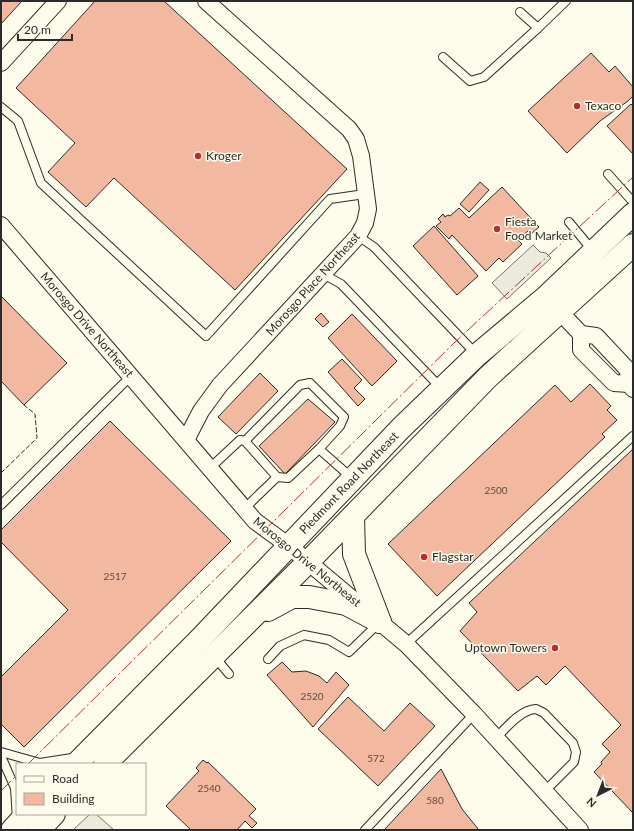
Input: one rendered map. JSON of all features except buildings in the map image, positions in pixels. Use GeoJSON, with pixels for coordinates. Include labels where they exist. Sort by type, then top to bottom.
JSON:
{"type":"FeatureCollection","features":[{"type":"Feature","properties":{"kind":"main road","name":"Piedmont Road Northeast"},"geometry":{"type":"LineString","coordinates":[[80,760],[401,428],[477,355],[546,297],[633,214]]}},
{"type":"Feature","properties":{"kind":"main road"},"geometry":{"type":"LineString","coordinates":[[106,763],[308,562],[488,377],[633,245]]}},
{"type":"Feature","properties":{"kind":"main road"},"geometry":{"type":"LineString","coordinates":[[353,516],[354,554],[380,622]]}},
{"type":"Feature","properties":{"kind":"main road"},"geometry":{"type":"LineString","coordinates":[[253,617],[292,597],[309,597],[346,604],[380,622]]}},
{"type":"Feature","properties":{"kind":"main road"},"geometry":{"type":"LineString","coordinates":[[39,830],[53,815]]}},
{"type":"Feature","properties":{"kind":"street"},"geometry":{"type":"LineString","coordinates":[[1,63],[58,1]]}},
{"type":"Feature","properties":{"kind":"street","name":"Morosgo Place Northeast"},"geometry":{"type":"LineString","coordinates":[[186,440],[201,411],[220,385],[358,236],[365,223],[368,209],[358,144],[349,129],[206,1]]}},
{"type":"Feature","properties":{"kind":"street","name":"Morosgo Drive Northeast"},"geometry":{"type":"LineString","coordinates":[[1,225],[255,521],[308,562],[406,644],[474,714],[580,830]]}},
{"type":"Feature","properties":{"kind":"street"},"geometry":{"type":"LineString","coordinates":[[560,312],[581,334],[581,350],[614,383],[631,386]]}},
{"type":"Feature","properties":{"kind":"lane"},"geometry":{"type":"LineString","coordinates":[[443,57],[470,81],[484,77],[566,1]]}},
{"type":"Feature","properties":{"kind":"lane"},"geometry":{"type":"LineString","coordinates":[[520,12],[538,28]]}},
{"type":"Feature","properties":{"kind":"lane"},"geometry":{"type":"LineString","coordinates":[[1,107],[18,121],[41,183],[206,336],[330,199],[366,194]]}},
{"type":"Feature","properties":{"kind":"lane"},"geometry":{"type":"LineString","coordinates":[[608,174],[633,202]]}},
{"type":"Feature","properties":{"kind":"lane"},"geometry":{"type":"LineString","coordinates":[[568,222],[594,252]]}},
{"type":"Feature","properties":{"kind":"lane"},"geometry":{"type":"LineString","coordinates":[[358,236],[374,247],[477,355]]}},
{"type":"Feature","properties":{"kind":"lane"},"geometry":{"type":"LineString","coordinates":[[323,274],[341,284],[442,388]]}},
{"type":"Feature","properties":{"kind":"lane"},"geometry":{"type":"LineString","coordinates":[[1,505],[131,376]]}},
{"type":"Feature","properties":{"kind":"lane"},"geometry":{"type":"LineString","coordinates":[[210,468],[240,440],[245,441],[277,477],[288,478],[319,449],[340,426],[344,417],[310,384],[300,385],[245,441]]}},
{"type":"Feature","properties":{"kind":"lane"},"geometry":{"type":"LineString","coordinates":[[406,644],[633,436]]}},
{"type":"Feature","properties":{"kind":"lane"},"geometry":{"type":"LineString","coordinates":[[319,449],[353,478]]}},
{"type":"Feature","properties":{"kind":"lane"},"geometry":{"type":"LineString","coordinates":[[245,508],[277,477]]}},
{"type":"Feature","properties":{"kind":"lane"},"geometry":{"type":"LineString","coordinates":[[268,659],[280,646],[304,635],[329,640],[349,652],[380,622]]}},
{"type":"Feature","properties":{"kind":"lane"},"geometry":{"type":"LineString","coordinates":[[214,656],[229,674]]}},
{"type":"Feature","properties":{"kind":"lane"},"geometry":{"type":"LineString","coordinates":[[496,738],[521,714],[536,708],[544,713],[573,743],[576,752],[574,762],[545,791]]}},
{"type":"Feature","properties":{"kind":"lane"},"geometry":{"type":"LineString","coordinates":[[365,830],[474,714]]}},
{"type":"Feature","properties":{"kind":"lane"},"geometry":{"type":"LineString","coordinates":[[1,752],[40,763],[80,760]]}},
{"type":"Feature","properties":{"kind":"lane"},"geometry":{"type":"LineString","coordinates":[[1,756],[15,788],[16,797]]}},
{"type":"Feature","properties":{"kind":"shaded area"},"geometry":{"type":"Polygon","coordinates":[[[533,245],[540,252],[546,253],[551,258],[507,299],[492,283],[533,245]]]}},
{"type":"Feature","properties":{"kind":"shaded area"},"geometry":{"type":"Polygon","coordinates":[[[89,815],[97,815],[114,830],[73,830],[89,815]]]}},
{"type":"Feature","properties":{"kind":"fence"},"geometry":{"type":"LineString","coordinates":[[1,473],[37,438],[35,414],[24,405]]}},
{"type":"Feature","properties":{"kind":"power"},"geometry":{"type":"LineString","coordinates":[[29,763],[454,343],[633,177]]}},
{"type":"Feature","properties":{"kind":"power"},"geometry":{"type":"LineString","coordinates":[[1,791],[16,776]]}},
{"type":"Feature","properties":{"kind":"place","name":"Texaco"},"geometry":{"type":"Point","coordinates":[577,106]}},
{"type":"Feature","properties":{"kind":"place","name":"Kroger"},"geometry":{"type":"Point","coordinates":[198,156]}},
{"type":"Feature","properties":{"kind":"place","name":"Fiesta Food Market"},"geometry":{"type":"Point","coordinates":[497,229]}},
{"type":"Feature","properties":{"kind":"place","name":"Flagstar"},"geometry":{"type":"Point","coordinates":[424,557]}},
{"type":"Feature","properties":{"kind":"place","name":"Uptown Towers"},"geometry":{"type":"Point","coordinates":[555,648]}}]}
